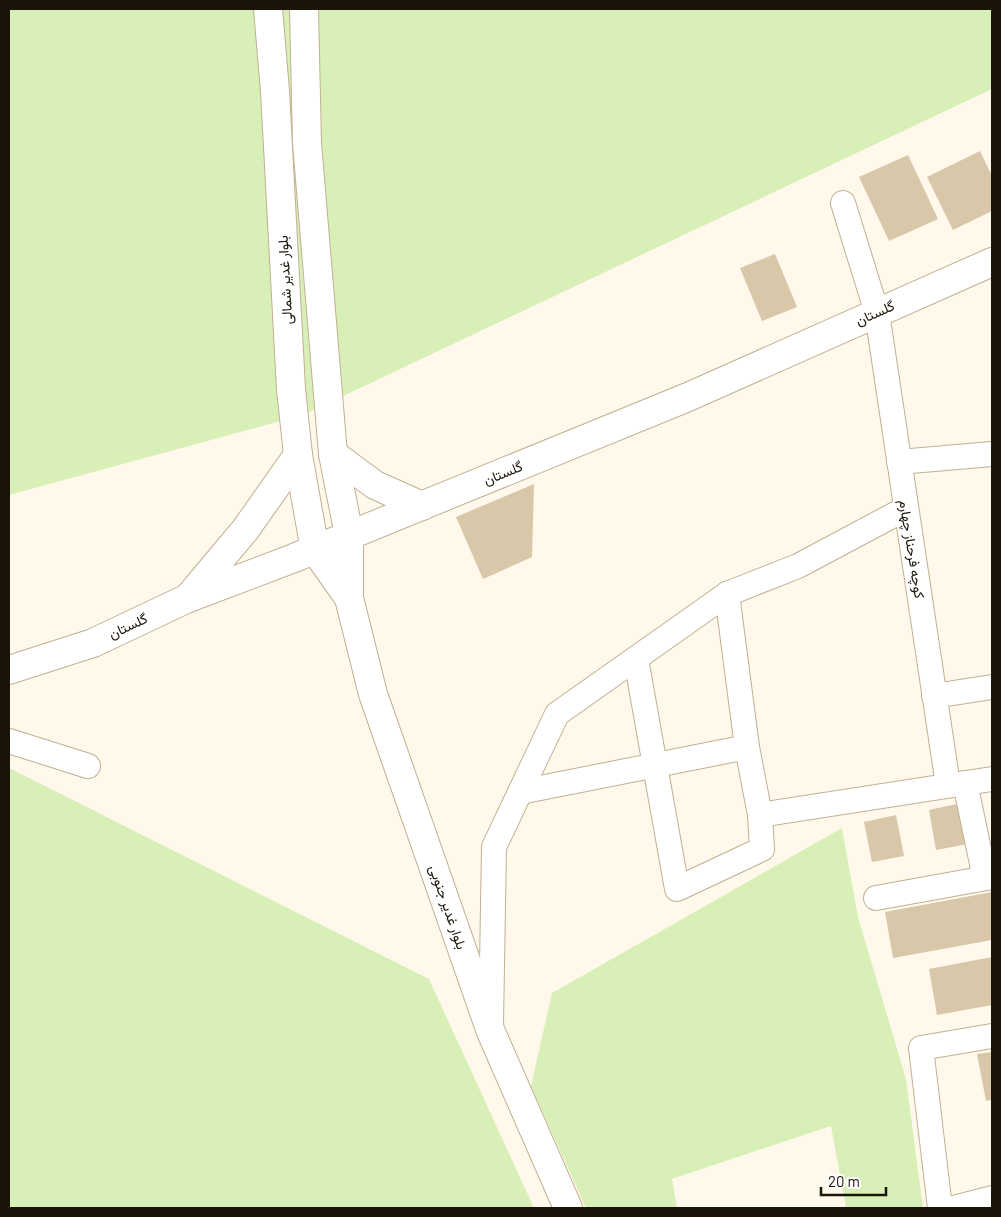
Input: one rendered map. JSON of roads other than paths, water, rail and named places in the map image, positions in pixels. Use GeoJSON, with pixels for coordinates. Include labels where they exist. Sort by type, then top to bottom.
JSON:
{"type":"FeatureCollection","features":[{"type":"Feature","properties":{"kind":"main road","name":"بلوار غدیر شمالی"},"geometry":{"type":"LineString","coordinates":[[268,9],[276,100],[291,388],[298,455],[315,550]]}},
{"type":"Feature","properties":{"kind":"main road"},"geometry":{"type":"LineString","coordinates":[[304,9],[307,143],[333,454],[349,535]]}},
{"type":"Feature","properties":{"kind":"main road","name":"گلستان"},"geometry":{"type":"LineString","coordinates":[[9,670],[92,643],[186,599],[315,550],[688,397],[992,262]]}},
{"type":"Feature","properties":{"kind":"main road"},"geometry":{"type":"LineString","coordinates":[[333,454],[374,486],[422,506]]}},
{"type":"Feature","properties":{"kind":"main road"},"geometry":{"type":"LineString","coordinates":[[186,599],[245,530],[298,455]]}},
{"type":"Feature","properties":{"kind":"main road","name":"بلوار غدیر جنوبی"},"geometry":{"type":"LineString","coordinates":[[349,535],[349,598],[373,694],[491,1032],[568,1208]]}},
{"type":"Feature","properties":{"kind":"main road","name":"بلوار غدیر جنوبی"},"geometry":{"type":"LineString","coordinates":[[315,550],[349,598]]}},
{"type":"Feature","properties":{"kind":"street","name":"کوچه فرحناز چهارم"},"geometry":{"type":"LineString","coordinates":[[843,203],[878,312],[905,509],[934,696],[957,784],[989,877]]}},
{"type":"Feature","properties":{"kind":"street"},"geometry":{"type":"LineString","coordinates":[[899,462],[992,454]]}},
{"type":"Feature","properties":{"kind":"street"},"geometry":{"type":"LineString","coordinates":[[491,1032],[494,846],[557,714],[727,594],[798,566],[905,509]]}},
{"type":"Feature","properties":{"kind":"street"},"geometry":{"type":"LineString","coordinates":[[636,659],[677,889],[762,849],[760,816],[747,747],[727,594]]}},
{"type":"Feature","properties":{"kind":"street"},"geometry":{"type":"LineString","coordinates":[[934,696],[992,687]]}},
{"type":"Feature","properties":{"kind":"street"},"geometry":{"type":"LineString","coordinates":[[9,741],[88,766]]}},
{"type":"Feature","properties":{"kind":"street"},"geometry":{"type":"LineString","coordinates":[[520,792],[747,747]]}},
{"type":"Feature","properties":{"kind":"street"},"geometry":{"type":"LineString","coordinates":[[760,816],[992,779]]}},
{"type":"Feature","properties":{"kind":"street"},"geometry":{"type":"LineString","coordinates":[[876,898],[989,877]]}},
{"type":"Feature","properties":{"kind":"street"},"geometry":{"type":"LineString","coordinates":[[940,1208],[921,1048],[992,1036]]}},
{"type":"Feature","properties":{"kind":"street"},"geometry":{"type":"LineString","coordinates":[[953,1208],[992,1198]]}}]}
